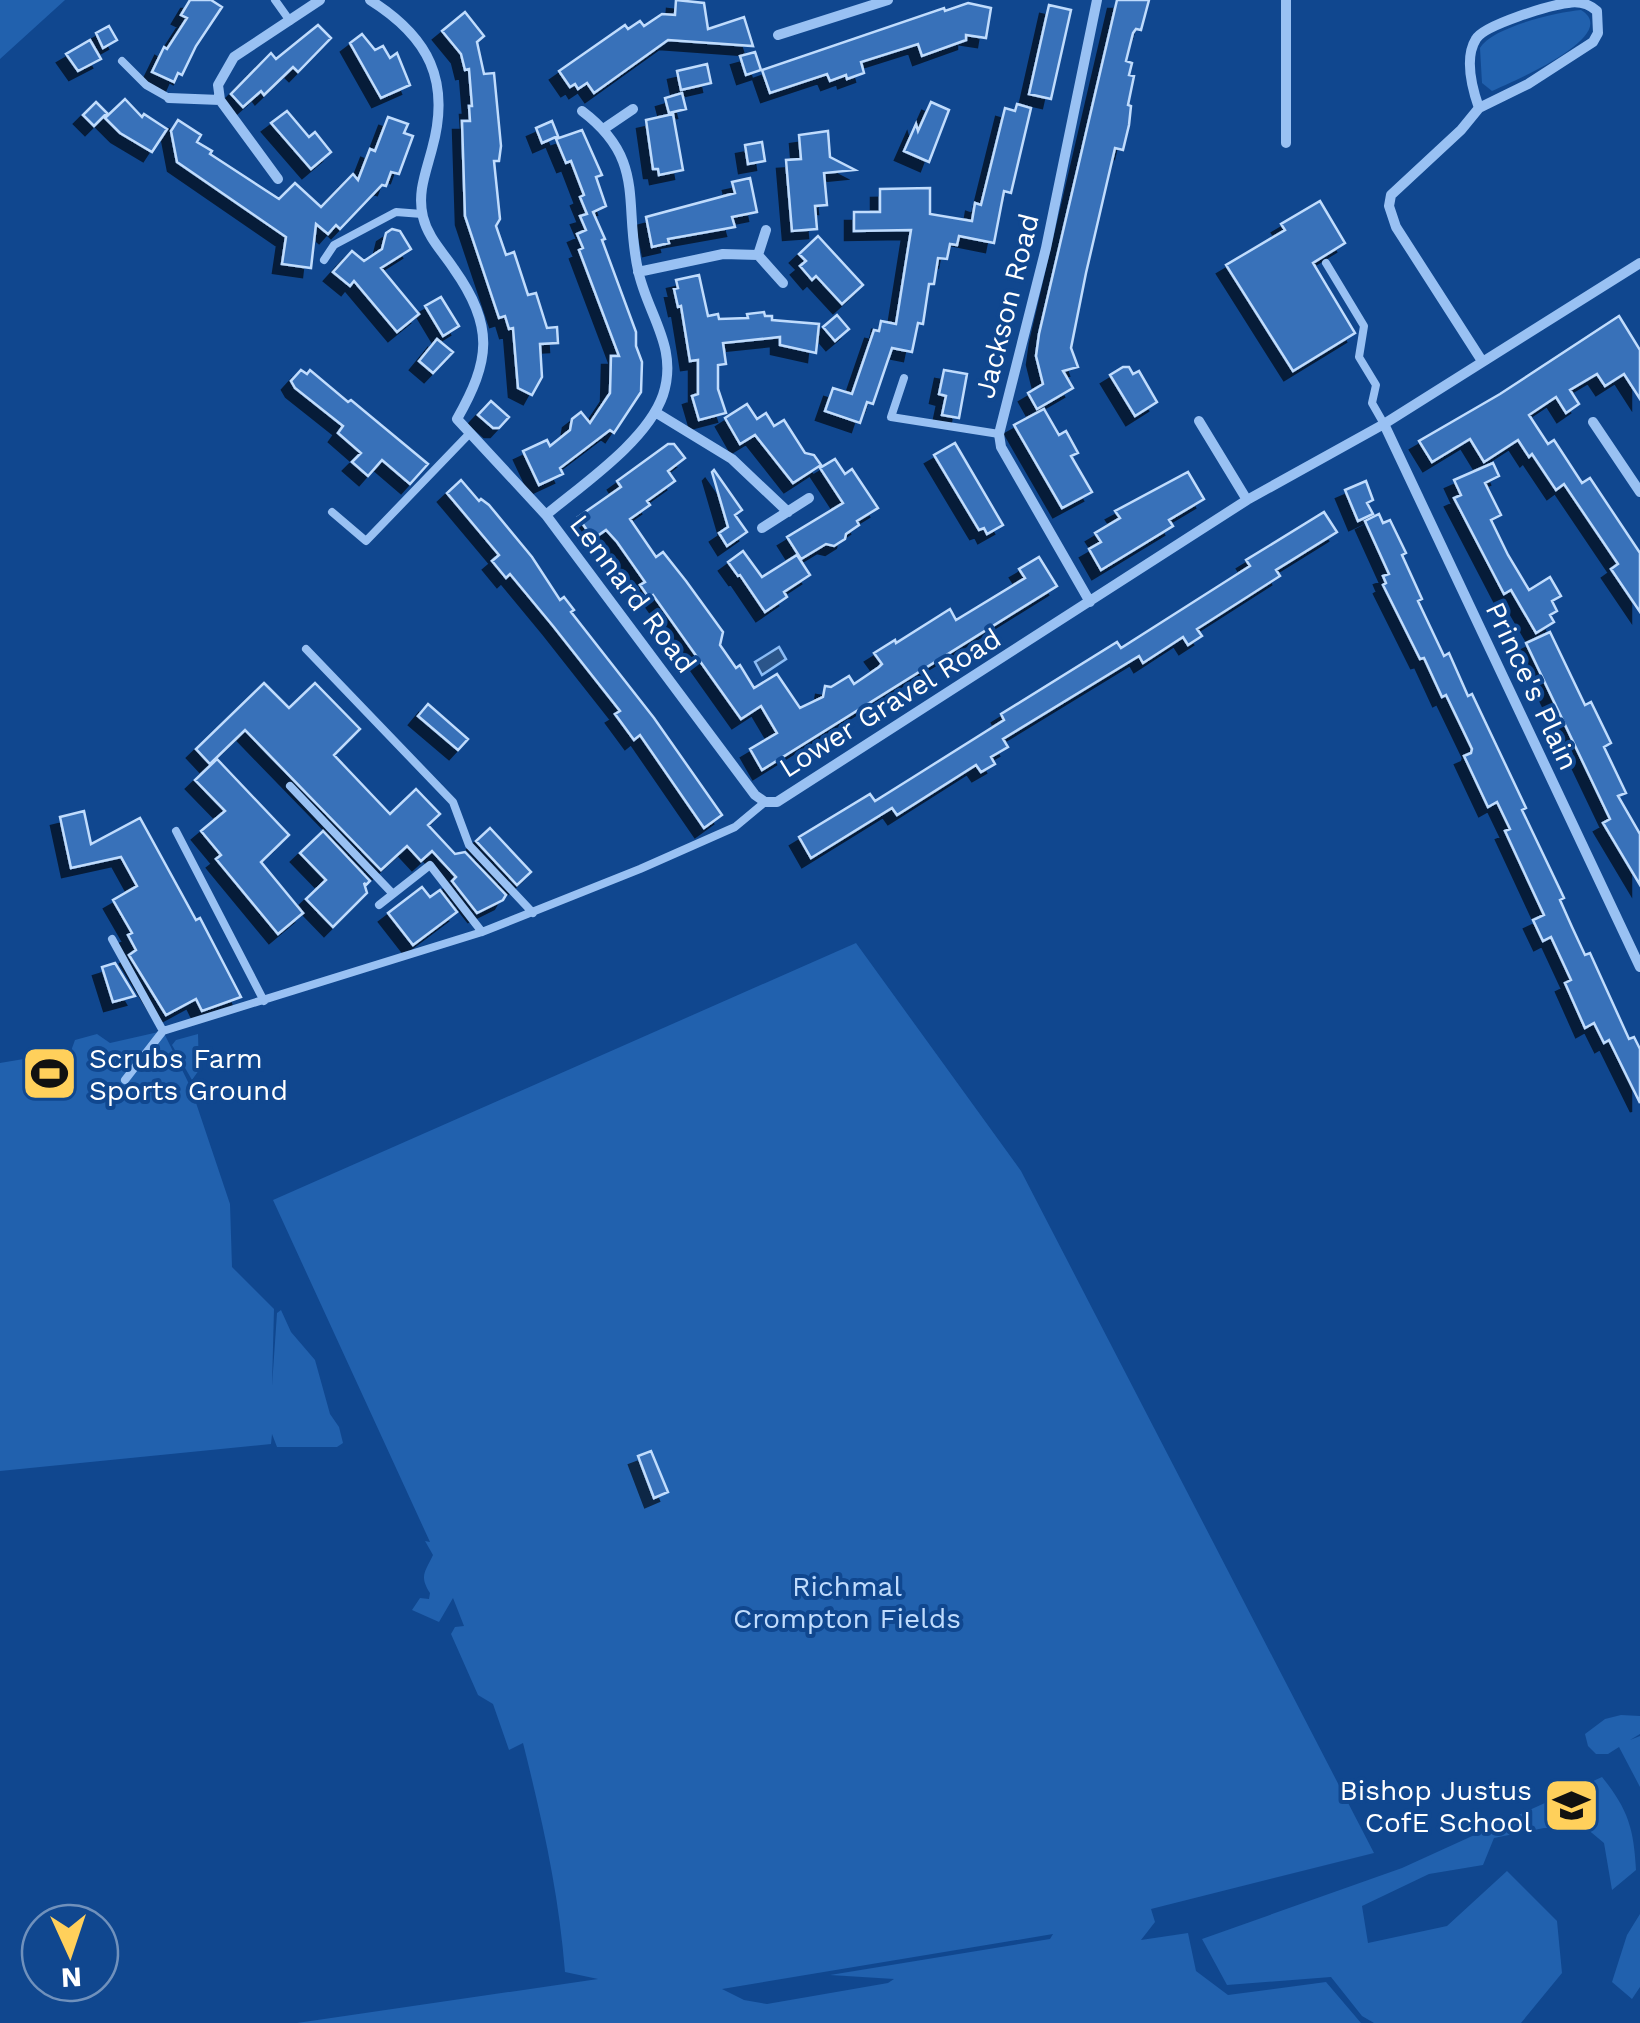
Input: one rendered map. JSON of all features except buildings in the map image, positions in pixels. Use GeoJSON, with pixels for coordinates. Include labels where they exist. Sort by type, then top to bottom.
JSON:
{"type":"FeatureCollection","features":[{"type":"Feature","properties":{"kind":"street"},"geometry":{"type":"LineString","coordinates":[[278,178],[220,100],[218,85],[234,57],[320,0]]}},
{"type":"Feature","properties":{"kind":"street"},"geometry":{"type":"LineString","coordinates":[[370,0],[415,36],[439,86],[439,121],[422,180],[422,214]]}},
{"type":"Feature","properties":{"kind":"street"},"geometry":{"type":"LineString","coordinates":[[778,35],[888,0]]}},
{"type":"Feature","properties":{"kind":"street","name":"Jackson Road"},"geometry":{"type":"LineString","coordinates":[[1090,602],[1000,447],[999,434],[1046,248],[1096,0]]}},
{"type":"Feature","properties":{"kind":"street"},"geometry":{"type":"LineString","coordinates":[[1286,0],[1286,143]]}},
{"type":"Feature","properties":{"kind":"street"},"geometry":{"type":"LineString","coordinates":[[1479,108],[1471,51],[1477,35],[1491,26],[1568,2],[1590,5],[1597,11],[1598,33],[1593,42],[1528,84],[1479,108],[1462,130],[1391,195],[1389,206],[1396,227],[1482,361]]}},
{"type":"Feature","properties":{"kind":"street"},"geometry":{"type":"LineString","coordinates":[[169,98],[220,100]]}},
{"type":"Feature","properties":{"kind":"street"},"geometry":{"type":"LineString","coordinates":[[546,515],[635,438],[663,395],[668,359],[662,328],[638,272],[630,185],[618,150],[605,128],[582,110]]}},
{"type":"Feature","properties":{"kind":"street"},"geometry":{"type":"LineString","coordinates":[[605,128],[633,110]]}},
{"type":"Feature","properties":{"kind":"street","name":"Lennard Road"},"geometry":{"type":"LineString","coordinates":[[422,214],[433,242],[472,297],[483,337],[483,366],[457,419],[546,515],[755,795],[765,802]]}},
{"type":"Feature","properties":{"kind":"street"},"geometry":{"type":"LineString","coordinates":[[758,255],[766,230]]}},
{"type":"Feature","properties":{"kind":"street"},"geometry":{"type":"LineString","coordinates":[[638,272],[723,254],[758,255],[783,282]]}},
{"type":"Feature","properties":{"kind":"street"},"geometry":{"type":"LineString","coordinates":[[1636,265],[1640,280]]}},
{"type":"Feature","properties":{"kind":"street","name":"Lower Gravel Road"},"geometry":{"type":"LineString","coordinates":[[765,802],[777,802],[1246,500],[1384,424],[1636,265]]}},
{"type":"Feature","properties":{"kind":"street"},"geometry":{"type":"LineString","coordinates":[[655,412],[732,459],[788,512]]}},
{"type":"Feature","properties":{"kind":"street"},"geometry":{"type":"LineString","coordinates":[[1199,420],[1246,500]]}},
{"type":"Feature","properties":{"kind":"street"},"geometry":{"type":"LineString","coordinates":[[1593,422],[1640,492]]}},
{"type":"Feature","properties":{"kind":"street","name":"Prince's Plain"},"geometry":{"type":"LineString","coordinates":[[1384,424],[1635,943],[1640,967]]}},
{"type":"Feature","properties":{"kind":"street"},"geometry":{"type":"LineString","coordinates":[[762,528],[809,498]]}},
{"type":"Feature","properties":{"kind":"lane"},"geometry":{"type":"LineString","coordinates":[[275,0],[290,21]]}},
{"type":"Feature","properties":{"kind":"lane"},"geometry":{"type":"LineString","coordinates":[[122,61],[146,85],[169,98]]}},
{"type":"Feature","properties":{"kind":"lane"},"geometry":{"type":"LineString","coordinates":[[324,260],[334,245],[396,212],[422,214]]}},
{"type":"Feature","properties":{"kind":"lane"},"geometry":{"type":"LineString","coordinates":[[1326,262],[1364,326],[1359,356],[1376,385],[1372,403],[1384,424]]}},
{"type":"Feature","properties":{"kind":"lane"},"geometry":{"type":"LineString","coordinates":[[904,378],[890,417],[999,434]]}},
{"type":"Feature","properties":{"kind":"lane"},"geometry":{"type":"LineString","coordinates":[[332,512],[366,541],[470,433]]}},
{"type":"Feature","properties":{"kind":"lane"},"geometry":{"type":"LineString","coordinates":[[306,649],[453,802],[469,844],[533,912]]}},
{"type":"Feature","properties":{"kind":"lane"},"geometry":{"type":"LineString","coordinates":[[290,786],[393,894]]}},
{"type":"Feature","properties":{"kind":"lane","name":"Lower Gravel Road"},"geometry":{"type":"LineString","coordinates":[[163,1031],[482,932],[734,827],[765,802]]}},
{"type":"Feature","properties":{"kind":"lane"},"geometry":{"type":"LineString","coordinates":[[176,831],[264,1001]]}},
{"type":"Feature","properties":{"kind":"lane"},"geometry":{"type":"LineString","coordinates":[[378,905],[430,865],[482,932]]}},
{"type":"Feature","properties":{"kind":"lane"},"geometry":{"type":"LineString","coordinates":[[112,939],[163,1031],[124,1080]]}},
{"type":"Feature","properties":{"kind":"green space"},"geometry":{"type":"Polygon","coordinates":[[[0,0],[65,0],[0,59],[0,0]]]}},
{"type":"Feature","properties":{"kind":"green space"},"geometry":{"type":"Polygon","coordinates":[[[1581,10],[1590,20],[1588,32],[1577,44],[1540,68],[1492,91],[1482,83],[1480,48],[1487,40],[1526,22],[1581,10]]]}},
{"type":"Feature","properties":{"kind":"green space","name":"Richmal Crompton Fields"},"geometry":{"type":"Polygon","coordinates":[[[856,943],[1021,1171],[1374,1853],[1151,1909],[1155,1922],[1141,1940],[1188,1933],[1196,1971],[1228,1995],[1326,1982],[1361,2023],[297,2023],[598,1979],[565,1972],[549,1856],[523,1743],[509,1750],[493,1704],[478,1695],[451,1634],[455,1627],[464,1626],[453,1598],[439,1622],[412,1610],[420,1598],[429,1599],[424,1578],[433,1555],[425,1541],[430,1542],[273,1200],[856,943]],[[1053,1934],[722,1989],[744,2000],[767,2004],[894,1979],[830,1975],[1050,1939],[1053,1934]]]}},
{"type":"Feature","properties":{"kind":"green space","name":"Scrubs Farm Sports Ground"},"geometry":{"type":"Polygon","coordinates":[[[163,1031],[191,1088],[230,1204],[232,1267],[274,1309],[272,1386],[277,1313],[281,1310],[291,1332],[315,1360],[330,1414],[343,1443],[337,1447],[277,1447],[272,1434],[271,1444],[0,1471],[0,1063],[71,1051],[75,1040],[97,1034],[110,1043],[163,1031]]]}},
{"type":"Feature","properties":{"kind":"green space"},"geometry":{"type":"Polygon","coordinates":[[[198,1034],[199,1070],[192,1080],[172,1045],[176,1040],[198,1034]]]}},
{"type":"Feature","properties":{"kind":"green space"},"geometry":{"type":"Polygon","coordinates":[[[1640,1716],[1640,1734],[1630,1740],[1640,1736],[1640,1787],[1619,1747],[1608,1754],[1596,1754],[1588,1746],[1585,1734],[1605,1719],[1640,1716]]]}},
{"type":"Feature","properties":{"kind":"green space"},"geometry":{"type":"Polygon","coordinates":[[[1602,1777],[1624,1810],[1635,1856],[1636,1870],[1612,1890],[1604,1843],[1586,1828],[1544,1828],[1494,1838],[1483,1865],[1429,1874],[1362,1906],[1368,1943],[1447,1926],[1507,1871],[1557,1921],[1562,1973],[1521,2023],[1374,2023],[1362,2016],[1331,1977],[1227,1985],[1202,1939],[1402,1868],[1602,1777]]]}},
{"type":"Feature","properties":{"kind":"green space"},"geometry":{"type":"Polygon","coordinates":[[[1640,1914],[1640,1987],[1632,1999],[1612,1982],[1627,1935],[1640,1914]]]}},
{"type":"Feature","properties":{"kind":"shaded area"},"geometry":{"type":"Polygon","coordinates":[[[779,647],[786,659],[762,675],[755,662],[779,647]]]}},
{"type":"Feature","properties":{"kind":"place","name":"Scrubs Farm Sports Ground"},"geometry":{"type":"Point","coordinates":[50,1074]}},
{"type":"Feature","properties":{"kind":"place","name":"Bishop Justus CofE School"},"geometry":{"type":"Point","coordinates":[1571,1806]}}]}
